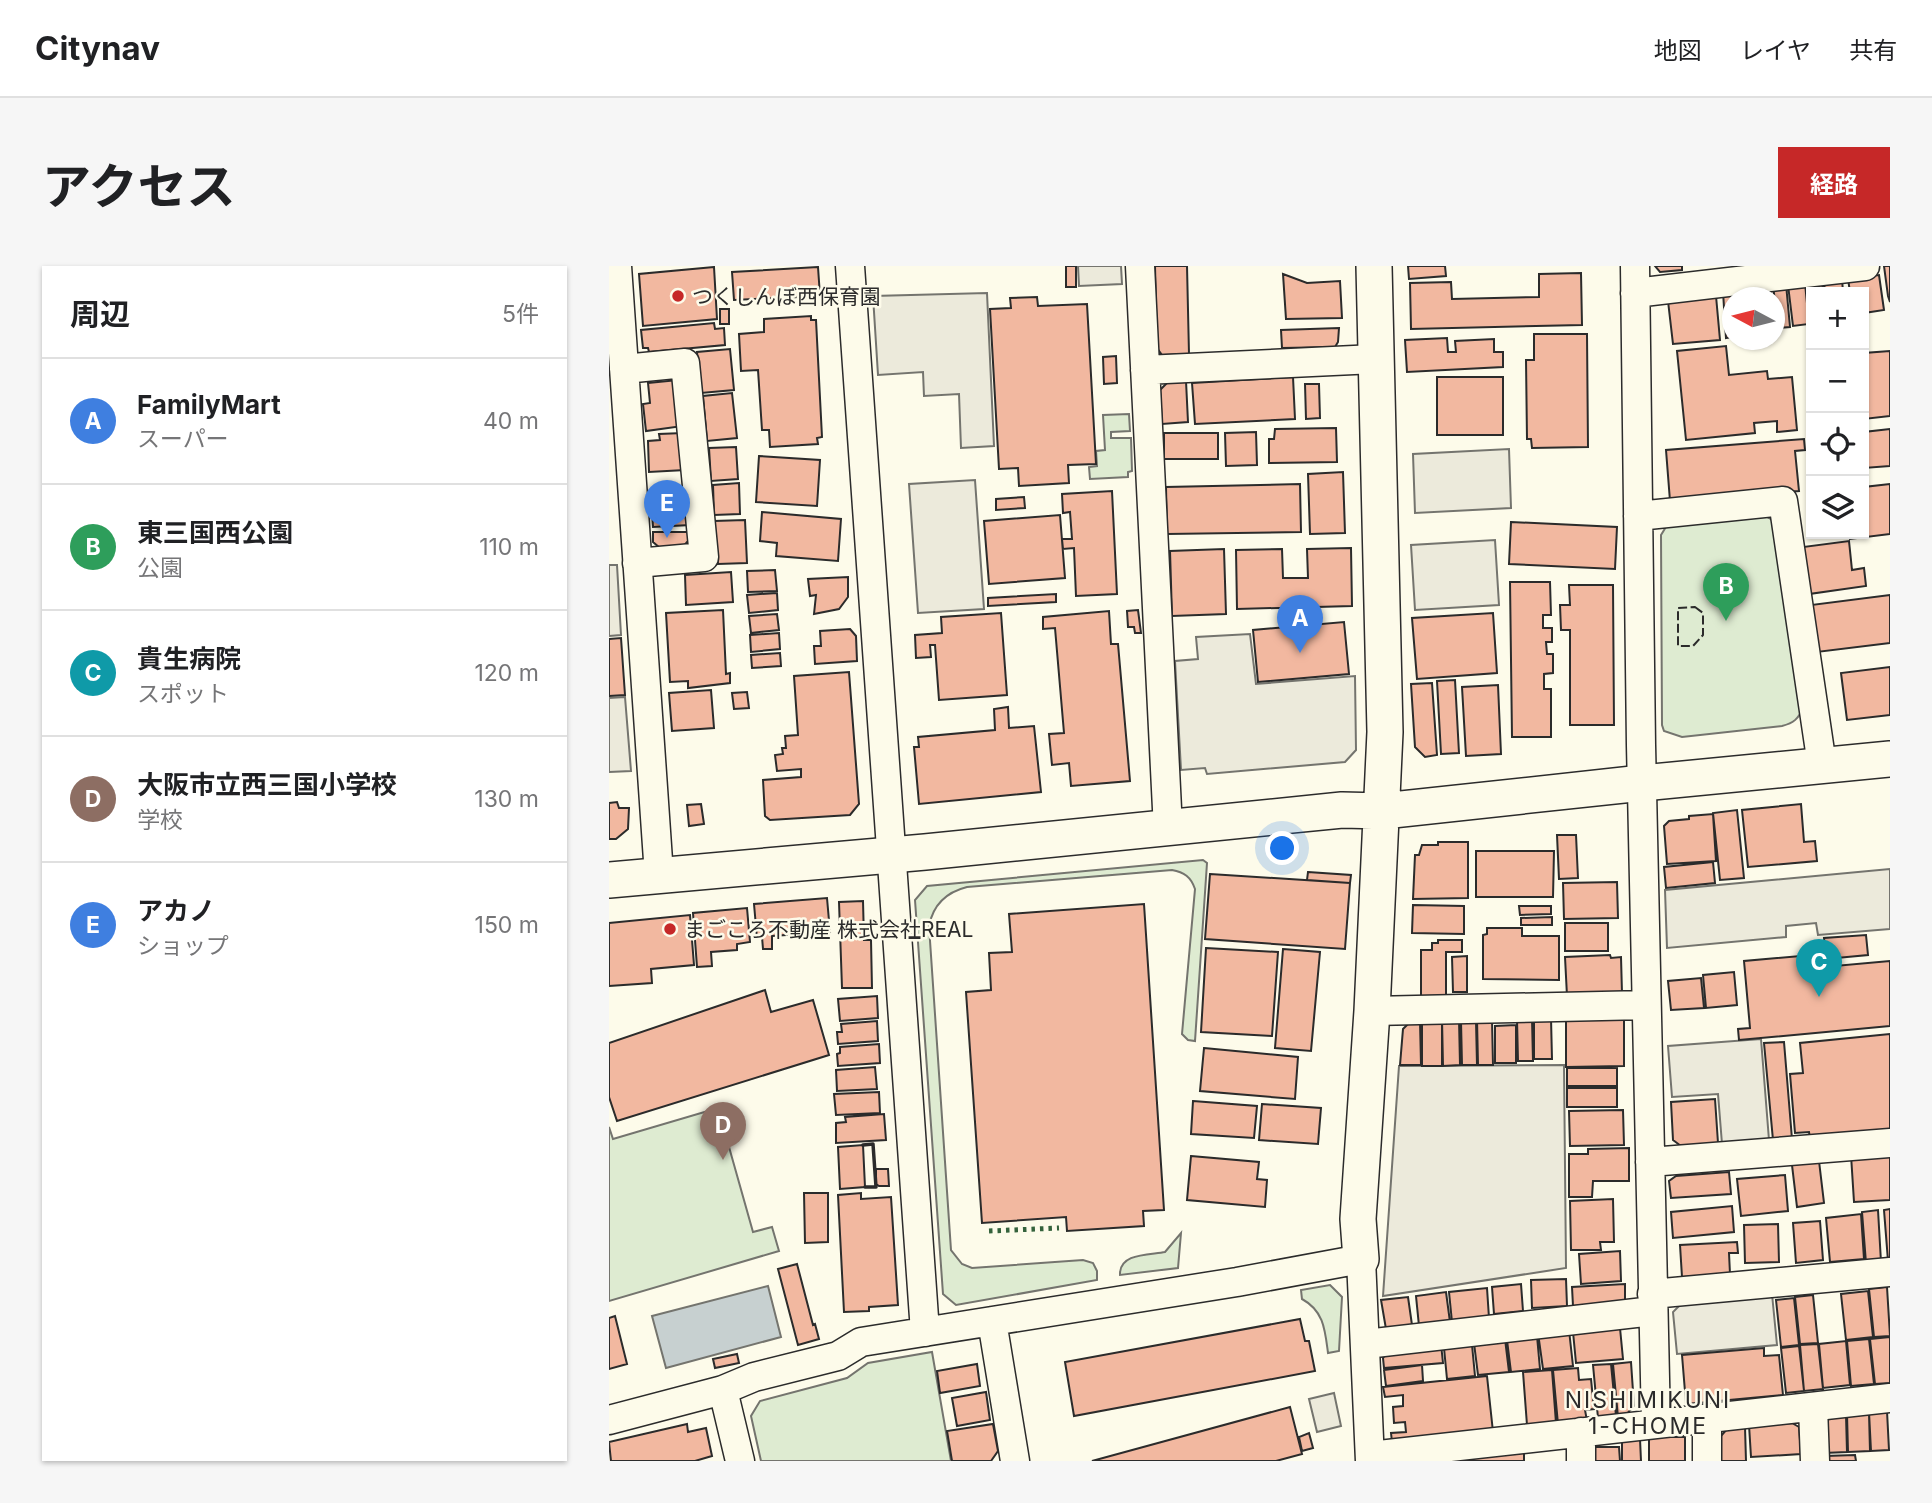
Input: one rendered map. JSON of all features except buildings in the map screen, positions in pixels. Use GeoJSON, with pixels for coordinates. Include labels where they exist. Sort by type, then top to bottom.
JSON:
{"type":"FeatureCollection","features":[{"type":"Feature","properties":{"kind":"street"},"geometry":{"type":"LineString","coordinates":[[617,266],[659,875]]}},
{"type":"Feature","properties":{"kind":"street"},"geometry":{"type":"LineString","coordinates":[[850,266],[925,1332]]}},
{"type":"Feature","properties":{"kind":"street"},"geometry":{"type":"LineString","coordinates":[[1140,266],[1168,829]]}},
{"type":"Feature","properties":{"kind":"street"},"geometry":{"type":"LineString","coordinates":[[1374,266],[1385,732],[1372,1011],[1358,1219],[1370,1459],[1581,1432],[1890,1398]]}},
{"type":"Feature","properties":{"kind":"street"},"geometry":{"type":"LineString","coordinates":[[1655,1424],[1641,783],[1635,279],[1865,266]]}},
{"type":"Feature","properties":{"kind":"street"},"geometry":{"type":"LineString","coordinates":[[1146,370],[1375,359]]}},
{"type":"Feature","properties":{"kind":"street"},"geometry":{"type":"LineString","coordinates":[[624,369],[685,363],[704,557],[637,563]]}},
{"type":"Feature","properties":{"kind":"street"},"geometry":{"type":"LineString","coordinates":[[1638,516],[1783,501],[1822,765]]}},
{"type":"Feature","properties":{"kind":"street"},"geometry":{"type":"LineString","coordinates":[[609,880],[1168,829],[1342,810],[1383,811],[1890,759]]}},
{"type":"Feature","properties":{"kind":"street"},"geometry":{"type":"LineString","coordinates":[[1372,1011],[1646,1005]]}},
{"type":"Feature","properties":{"kind":"street"},"geometry":{"type":"LineString","coordinates":[[1650,1162],[1890,1143]]}},
{"type":"Feature","properties":{"kind":"street"},"geometry":{"type":"LineString","coordinates":[[609,1420],[723,1390],[754,1377],[838,1356],[861,1342],[1237,1282],[1361,1259]]}},
{"type":"Feature","properties":{"kind":"street"},"geometry":{"type":"LineString","coordinates":[[1366,1344],[1653,1302],[1890,1272]]}},
{"type":"Feature","properties":{"kind":"street"},"geometry":{"type":"LineString","coordinates":[[992,1321],[1015,1461]]}},
{"type":"Feature","properties":{"kind":"street"},"geometry":{"type":"LineString","coordinates":[[723,1390],[740,1461]]}},
{"type":"Feature","properties":{"kind":"street"},"geometry":{"type":"LineString","coordinates":[[1812,1407],[1815,1461]]}},
{"type":"Feature","properties":{"kind":"street"},"geometry":{"type":"LineString","coordinates":[[1707,1419],[1707,1461]]}},
{"type":"Feature","properties":{"kind":"street"},"geometry":{"type":"LineString","coordinates":[[1581,1432],[1581,1461]]}},
{"type":"Feature","properties":{"kind":"green space"},"geometry":{"type":"Polygon","coordinates":[[[1129,414],[1130,431],[1111,432],[1111,438],[1131,438],[1132,471],[1128,472],[1128,477],[1090,479],[1089,467],[1097,466],[1096,451],[1105,450],[1103,415],[1129,414]]]}},
{"type":"Feature","properties":{"kind":"green space"},"geometry":{"type":"Polygon","coordinates":[[[1760,513],[1771,519],[1777,529],[1804,707],[1795,720],[1782,726],[1682,737],[1664,731],[1661,535],[1669,522],[1760,513]]]}},
{"type":"Feature","properties":{"kind":"green space"},"geometry":{"type":"Polygon","coordinates":[[[1203,860],[1207,863],[1195,1041],[1188,1040],[1182,1034],[1195,889],[1189,878],[1183,874],[1172,870],[967,887],[947,896],[934,912],[929,926],[951,1250],[962,1264],[972,1268],[1083,1260],[1093,1263],[1097,1271],[1097,1280],[956,1305],[943,1294],[915,900],[927,886],[1203,860]]]}},
{"type":"Feature","properties":{"kind":"green space"},"geometry":{"type":"Polygon","coordinates":[[[718,1108],[753,1232],[772,1227],[779,1251],[609,1301],[609,1127],[613,1139],[718,1108]]]}},
{"type":"Feature","properties":{"kind":"green space"},"geometry":{"type":"Polygon","coordinates":[[[1181,1233],[1178,1268],[1120,1275],[1124,1263],[1136,1256],[1165,1252],[1181,1233]]]}},
{"type":"Feature","properties":{"kind":"green space"},"geometry":{"type":"Polygon","coordinates":[[[1330,1285],[1342,1297],[1339,1351],[1328,1353],[1319,1315],[1302,1299],[1301,1290],[1330,1285]]]}},
{"type":"Feature","properties":{"kind":"green space"},"geometry":{"type":"Polygon","coordinates":[[[932,1352],[951,1461],[761,1461],[751,1416],[760,1401],[847,1378],[868,1363],[932,1352]]]}},
{"type":"Feature","properties":{"kind":"shaded area"},"geometry":{"type":"Polygon","coordinates":[[[1078,266],[1121,266],[1122,284],[1079,286],[1078,266]]]}},
{"type":"Feature","properties":{"kind":"shaded area"},"geometry":{"type":"Polygon","coordinates":[[[987,293],[994,446],[961,448],[959,394],[924,396],[923,372],[878,375],[873,296],[987,293]]]}},
{"type":"Feature","properties":{"kind":"shaded area"},"geometry":{"type":"Polygon","coordinates":[[[1509,449],[1511,508],[1415,513],[1413,454],[1509,449]]]}},
{"type":"Feature","properties":{"kind":"shaded area"},"geometry":{"type":"Polygon","coordinates":[[[975,480],[984,609],[918,613],[909,484],[975,480]]]}},
{"type":"Feature","properties":{"kind":"shaded area"},"geometry":{"type":"Polygon","coordinates":[[[1495,540],[1499,605],[1415,610],[1411,545],[1495,540]]]}},
{"type":"Feature","properties":{"kind":"shaded area"},"geometry":{"type":"Polygon","coordinates":[[[609,565],[617,565],[621,635],[609,636],[609,565]]]}},
{"type":"Feature","properties":{"kind":"shaded area"},"geometry":{"type":"Polygon","coordinates":[[[1250,634],[1256,684],[1355,676],[1356,750],[1345,762],[1207,774],[1205,768],[1181,770],[1175,661],[1198,659],[1196,637],[1250,634]]]}},
{"type":"Feature","properties":{"kind":"shaded area"},"geometry":{"type":"Polygon","coordinates":[[[625,697],[631,771],[609,772],[609,698],[625,697]]]}},
{"type":"Feature","properties":{"kind":"shaded area"},"geometry":{"type":"Polygon","coordinates":[[[1890,869],[1890,929],[1818,935],[1816,923],[1786,926],[1786,937],[1667,948],[1665,890],[1890,869]]]}},
{"type":"Feature","properties":{"kind":"shaded area"},"geometry":{"type":"Polygon","coordinates":[[[1761,1039],[1769,1140],[1722,1144],[1718,1094],[1672,1097],[1668,1046],[1761,1039]]]}},
{"type":"Feature","properties":{"kind":"shaded area"},"geometry":{"type":"Polygon","coordinates":[[[1564,1065],[1566,1268],[1383,1296],[1399,1066],[1564,1065]]]}},
{"type":"Feature","properties":{"kind":"shaded area"},"geometry":{"type":"Polygon","coordinates":[[[768,1286],[781,1337],[666,1368],[652,1316],[768,1286]]]}},
{"type":"Feature","properties":{"kind":"shaded area"},"geometry":{"type":"Polygon","coordinates":[[[1772,1294],[1777,1345],[1677,1354],[1673,1312],[1682,1303],[1772,1294]]]}},
{"type":"Feature","properties":{"kind":"shaded area"},"geometry":{"type":"Polygon","coordinates":[[[1334,1393],[1341,1426],[1317,1432],[1309,1399],[1334,1393]]]}},
{"type":"Feature","properties":{"kind":"hedge"},"geometry":{"type":"LineString","coordinates":[[989,1231],[1059,1228]]}},
{"type":"Feature","properties":{"kind":"fence"},"geometry":{"type":"LineString","coordinates":[[1695,607],[1703,613],[1703,635],[1693,646],[1678,646],[1678,608],[1695,607]]}},
{"type":"Feature","properties":{"kind":"wall"},"geometry":{"type":"LineString","coordinates":[[863,1145],[873,1144],[876,1187],[865,1187]]}},
{"type":"Feature","properties":{"kind":"place","name":"つくしんぼ西保育園"},"geometry":{"type":"Point","coordinates":[678,296]}},
{"type":"Feature","properties":{"kind":"place","name":"アカノ"},"geometry":{"type":"Point","coordinates":[667,538]}},
{"type":"Feature","properties":{"kind":"place","name":"東三国西公園"},"geometry":{"type":"Point","coordinates":[1726,621]}},
{"type":"Feature","properties":{"kind":"place","name":"FamilyMart"},"geometry":{"type":"Point","coordinates":[1300,653]}},
{"type":"Feature","properties":{"kind":"place","name":"まごころ不動産 株式会社REAL"},"geometry":{"type":"Point","coordinates":[670,929]}},
{"type":"Feature","properties":{"kind":"place","name":"貴生病院"},"geometry":{"type":"Point","coordinates":[1819,997]}},
{"type":"Feature","properties":{"kind":"place","name":"大阪市立西三国小学校"},"geometry":{"type":"Point","coordinates":[723,1160]}},
{"type":"Feature","properties":{"kind":"district","name":"NISHIMIKUNI 1-CHOME"},"geometry":{"type":"Point","coordinates":[1648,1413]}}]}
